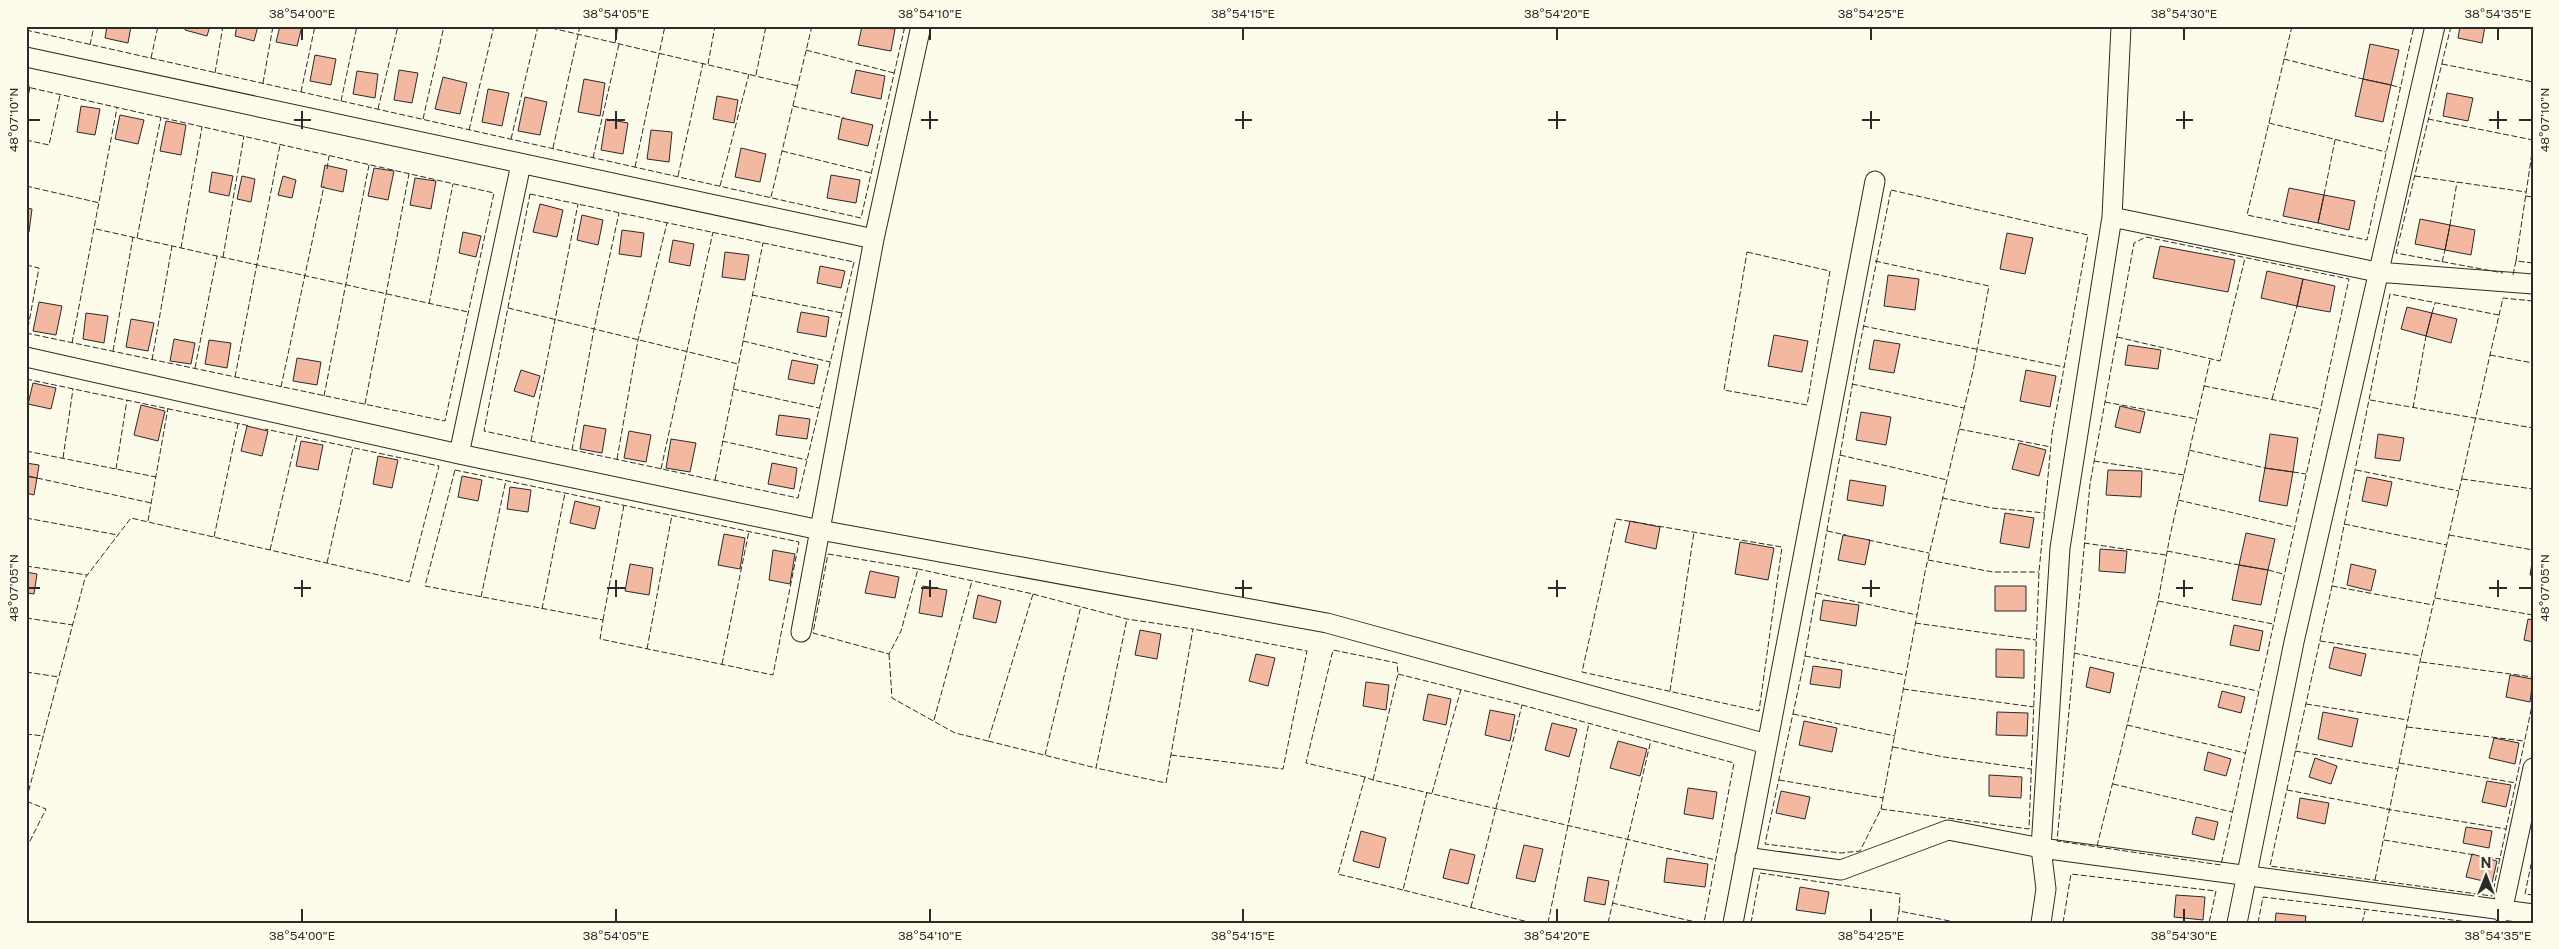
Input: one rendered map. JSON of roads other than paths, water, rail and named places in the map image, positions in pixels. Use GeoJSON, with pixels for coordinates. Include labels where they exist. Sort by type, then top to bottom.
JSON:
{"type":"FeatureCollection","features":[{"type":"Feature","properties":{"kind":"street"},"geometry":{"type":"LineString","coordinates":[[801,632],[874,239],[921,26]]}},
{"type":"Feature","properties":{"kind":"street"},"geometry":{"type":"LineString","coordinates":[[2041,923],[2046,889],[2040,848],[2060,548],[2112,217],[2121,26]]}},
{"type":"Feature","properties":{"kind":"street"},"geometry":{"type":"LineString","coordinates":[[2237,923],[2294,642],[2377,272],[2435,26]]}},
{"type":"Feature","properties":{"kind":"street"},"geometry":{"type":"LineString","coordinates":[[26,57],[874,239]]}},
{"type":"Feature","properties":{"kind":"street"},"geometry":{"type":"LineString","coordinates":[[459,454],[521,164]]}},
{"type":"Feature","properties":{"kind":"street"},"geometry":{"type":"LineString","coordinates":[[1732,923],[1875,181]]}},
{"type":"Feature","properties":{"kind":"street"},"geometry":{"type":"LineString","coordinates":[[2112,217],[2377,272],[2533,284]]}},
{"type":"Feature","properties":{"kind":"street"},"geometry":{"type":"LineString","coordinates":[[26,357],[459,454],[820,530],[1328,623],[1767,744]]}},
{"type":"Feature","properties":{"kind":"street"},"geometry":{"type":"LineString","coordinates":[[2502,912],[2533,768]]}},
{"type":"Feature","properties":{"kind":"street"},"geometry":{"type":"LineString","coordinates":[[1745,857],[1841,870],[1948,830],[2040,848],[2502,912],[2533,914]]}}]}
